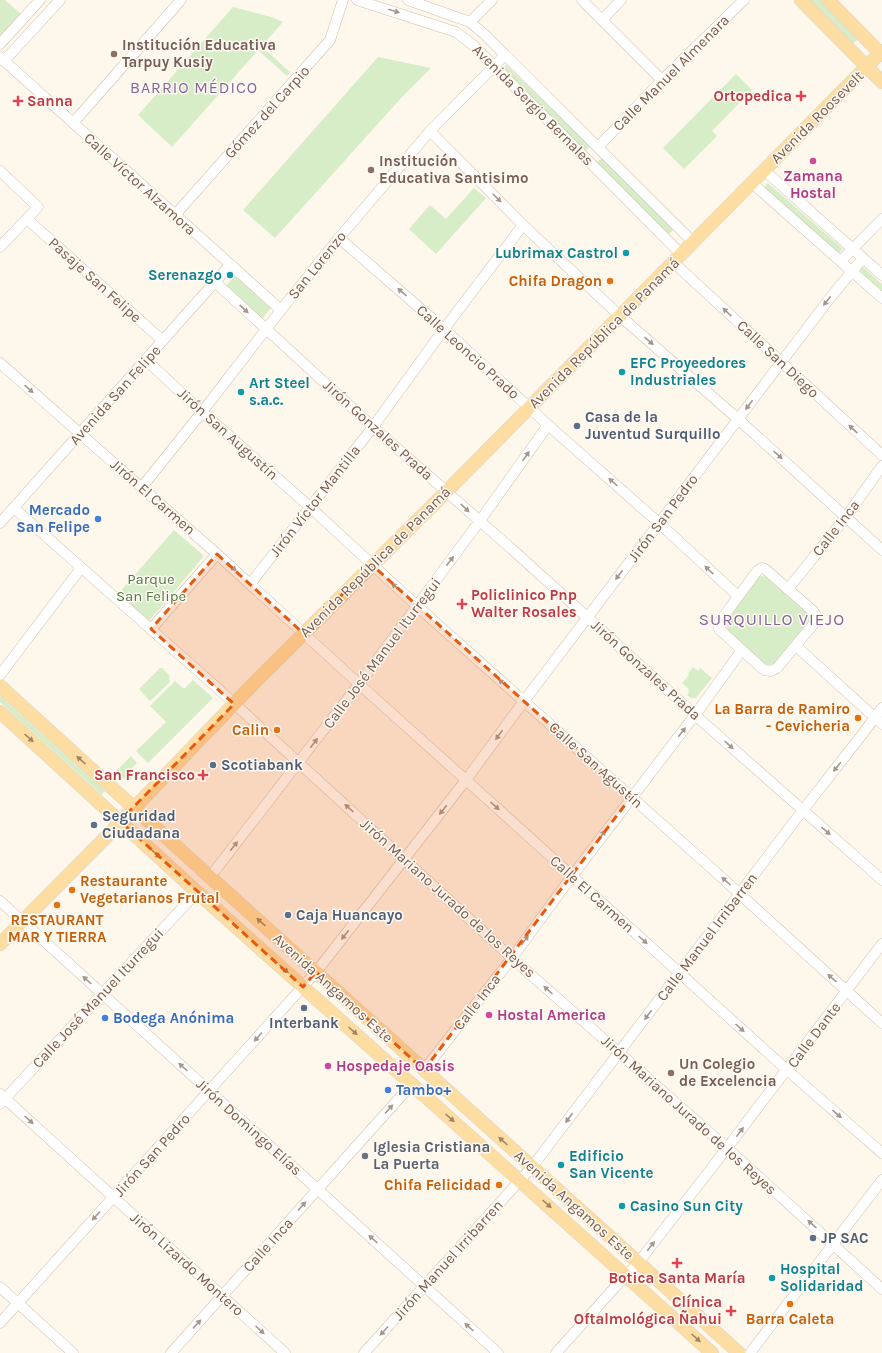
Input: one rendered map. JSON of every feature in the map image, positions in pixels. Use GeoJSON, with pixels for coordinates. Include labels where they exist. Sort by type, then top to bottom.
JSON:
{"type":"FeatureCollection","features":[{"type":"Feature","properties":{"kind":"main road"},"geometry":{"type":"LineString","coordinates":[[801,0],[882,82]]}},
{"type":"Feature","properties":{"kind":"main road"},"geometry":{"type":"LineString","coordinates":[[828,0],[881,53]]}},
{"type":"Feature","properties":{"kind":"main road","name":"Avenida Roosevelt"},"geometry":{"type":"LineString","coordinates":[[752,183],[881,53]]}},
{"type":"Feature","properties":{"kind":"main road","name":"Avenida República de Panamá"},"geometry":{"type":"LineString","coordinates":[[0,944],[303,634],[752,183]]}},
{"type":"Feature","properties":{"kind":"main road","name":"Avenida Angamos Este"},"geometry":{"type":"LineString","coordinates":[[0,686],[133,808],[739,1353]]}},
{"type":"Feature","properties":{"kind":"main road","name":"Avenida Angamos Este"},"geometry":{"type":"LineString","coordinates":[[0,712],[197,892],[712,1353]]}},
{"type":"Feature","properties":{"kind":"street"},"geometry":{"type":"LineString","coordinates":[[0,44],[40,0]]}},
{"type":"Feature","properties":{"kind":"street"},"geometry":{"type":"LineString","coordinates":[[2,59],[60,0]]}},
{"type":"Feature","properties":{"kind":"street"},"geometry":{"type":"LineString","coordinates":[[73,123],[181,0]]}},
{"type":"Feature","properties":{"kind":"street","name":"Gómez del Carpio"},"geometry":{"type":"LineString","coordinates":[[175,215],[330,40],[343,0]]}},
{"type":"Feature","properties":{"kind":"street","name":"Avenida Sergio Bernales"},"geometry":{"type":"LineString","coordinates":[[357,0],[417,18],[456,32],[473,45],[677,258]]}},
{"type":"Feature","properties":{"kind":"street","name":"Avenida Sergio Bernales"},"geometry":{"type":"LineString","coordinates":[[408,0],[470,22],[693,242]]}},
{"type":"Feature","properties":{"kind":"street"},"geometry":{"type":"LineString","coordinates":[[470,22],[492,0]]}},
{"type":"Feature","properties":{"kind":"street"},"geometry":{"type":"LineString","coordinates":[[582,0],[662,80]]}},
{"type":"Feature","properties":{"kind":"street"},"geometry":{"type":"LineString","coordinates":[[602,20],[622,0]]}},
{"type":"Feature","properties":{"kind":"street","name":"Calle Manuel Almenara"},"geometry":{"type":"LineString","coordinates":[[598,147],[662,80],[744,0]]}},
{"type":"Feature","properties":{"kind":"street"},"geometry":{"type":"LineString","coordinates":[[417,18],[422,4]]}},
{"type":"Feature","properties":{"kind":"street","name":"San Lorenzo"},"geometry":{"type":"LineString","coordinates":[[142,487],[338,238],[430,131],[505,55]]}},
{"type":"Feature","properties":{"kind":"street","name":"Calle Víctor Alzamora"},"geometry":{"type":"LineString","coordinates":[[2,59],[281,310]]}},
{"type":"Feature","properties":{"kind":"street"},"geometry":{"type":"LineString","coordinates":[[430,131],[523,225],[620,316],[738,418],[882,550]]}},
{"type":"Feature","properties":{"kind":"street"},"geometry":{"type":"LineString","coordinates":[[764,170],[882,275]]}},
{"type":"Feature","properties":{"kind":"street"},"geometry":{"type":"LineString","coordinates":[[0,171],[38,207],[0,247]]}},
{"type":"Feature","properties":{"kind":"street"},"geometry":{"type":"LineString","coordinates":[[752,183],[882,298]]}},
{"type":"Feature","properties":{"kind":"street","name":"Pasaje San Felipe"},"geometry":{"type":"LineString","coordinates":[[27,219],[163,341]]}},
{"type":"Feature","properties":{"kind":"street"},"geometry":{"type":"LineString","coordinates":[[841,261],[882,219]]}},
{"type":"Feature","properties":{"kind":"street","name":"Jirón Víctor Mantilla"},"geometry":{"type":"LineString","coordinates":[[250,584],[373,427],[444,329],[523,225]]}},
{"type":"Feature","properties":{"kind":"street","name":"Calle Leoncio Prado"},"geometry":{"type":"LineString","coordinates":[[338,238],[444,329],[529,408],[659,523],[738,596]]}},
{"type":"Feature","properties":{"kind":"street","name":"Calle San Diego"},"geometry":{"type":"LineString","coordinates":[[677,258],[781,362],[882,455]]}},
{"type":"Feature","properties":{"kind":"street","name":"Jirón San Pedro"},"geometry":{"type":"LineString","coordinates":[[0,1323],[316,972],[466,780],[738,418],[830,298],[863,258]]}},
{"type":"Feature","properties":{"kind":"street","name":"Avenida San Felipe"},"geometry":{"type":"LineString","coordinates":[[0,524],[230,265]]}},
{"type":"Feature","properties":{"kind":"street","name":"Jirón Gonzales Prada"},"geometry":{"type":"LineString","coordinates":[[215,282],[373,427],[882,880]]}},
{"type":"Feature","properties":{"kind":"street","name":"Jirón San Augustín"},"geometry":{"type":"LineString","coordinates":[[146,360],[202,412],[310,507]]}},
{"type":"Feature","properties":{"kind":"street","name":"Jirón El Carmen"},"geometry":{"type":"LineString","coordinates":[[0,363],[217,554],[303,634]]}},
{"type":"Feature","properties":{"kind":"street","name":"Calle José Manuel Iturregui"},"geometry":{"type":"LineString","coordinates":[[210,877],[359,684],[479,522],[548,425]]}},
{"type":"Feature","properties":{"kind":"street","name":"Calle Inca"},"geometry":{"type":"LineString","coordinates":[[788,589],[846,517],[882,466]]}},
{"type":"Feature","properties":{"kind":"street","name":"Calle San Agustín"},"geometry":{"type":"LineString","coordinates":[[310,507],[417,606],[632,797],[882,1023]]}},
{"type":"Feature","properties":{"kind":"street","name":"Jirón Mariano Jurado de los Reyes"},"geometry":{"type":"LineString","coordinates":[[14,508],[151,629],[512,958],[727,1148],[882,1289]]}},
{"type":"Feature","properties":{"kind":"street"},"geometry":{"type":"LineString","coordinates":[[151,629],[217,554]]}},
{"type":"Feature","properties":{"kind":"street"},"geometry":{"type":"LineString","coordinates":[[0,675],[81,568]]}},
{"type":"Feature","properties":{"kind":"street"},"geometry":{"type":"LineString","coordinates":[[762,568],[788,589],[813,611],[817,617],[816,621],[777,668],[771,671],[764,670],[719,629],[718,624],[757,571],[762,568]]}},
{"type":"Feature","properties":{"kind":"street","name":"Calle El Carmen"},"geometry":{"type":"LineString","coordinates":[[303,634],[787,1070],[882,1153]]}},
{"type":"Feature","properties":{"kind":"street"},"geometry":{"type":"LineString","coordinates":[[796,646],[878,721]]}},
{"type":"Feature","properties":{"kind":"street","name":"Calle Inca"},"geometry":{"type":"LineString","coordinates":[[424,1070],[512,958],[572,876],[695,715],[742,650]]}},
{"type":"Feature","properties":{"kind":"street","name":"Calle Manuel Irribarren"},"geometry":{"type":"LineString","coordinates":[[532,1167],[802,810],[861,736],[878,721],[882,708]]}},
{"type":"Feature","properties":{"kind":"street","name":"Calle José Manuel Iturregui"},"geometry":{"type":"LineString","coordinates":[[2,1099],[197,892]]}},
{"type":"Feature","properties":{"kind":"street","name":"Jirón Domingo Elías"},"geometry":{"type":"LineString","coordinates":[[0,901],[498,1353]]}},
{"type":"Feature","properties":{"kind":"street","name":"Calle Dante"},"geometry":{"type":"LineString","coordinates":[[556,1353],[638,1263],[882,944]]}},
{"type":"Feature","properties":{"kind":"street","name":"Calle Inca"},"geometry":{"type":"LineString","coordinates":[[171,1353],[412,1084]]}},
{"type":"Feature","properties":{"kind":"street","name":"Jirón Lizardo Montero"},"geometry":{"type":"LineString","coordinates":[[2,1099],[114,1197],[285,1353]]}},
{"type":"Feature","properties":{"kind":"street","name":"Jirón Manuel Irribarren"},"geometry":{"type":"LineString","coordinates":[[364,1353],[532,1167]]}},
{"type":"Feature","properties":{"kind":"street"},"geometry":{"type":"LineString","coordinates":[[750,1353],[882,1180]]}},
{"type":"Feature","properties":{"kind":"street"},"geometry":{"type":"LineString","coordinates":[[0,1287],[73,1353]]}},
{"type":"Feature","properties":{"kind":"highlighted area"},"geometry":{"type":"Polygon","coordinates":[[[217,554],[303,633],[372,565],[631,797],[424,1070],[316,972],[303,987],[120,821],[234,704],[151,629],[217,554]]]}},
{"type":"Feature","properties":{"kind":"green space"},"geometry":{"type":"Polygon","coordinates":[[[0,0],[5,0],[21,14],[0,37],[0,0]]]}},
{"type":"Feature","properties":{"kind":"green space"},"geometry":{"type":"Polygon","coordinates":[[[805,0],[826,0],[859,39],[852,44],[805,0]]]}},
{"type":"Feature","properties":{"kind":"green space"},"geometry":{"type":"Polygon","coordinates":[[[233,7],[271,17],[283,22],[172,147],[138,115],[233,7]]]}},
{"type":"Feature","properties":{"kind":"green space"},"geometry":{"type":"Polygon","coordinates":[[[263,48],[290,72],[287,76],[259,51],[263,48]]]}},
{"type":"Feature","properties":{"kind":"green space"},"geometry":{"type":"Polygon","coordinates":[[[378,57],[431,68],[402,97],[275,238],[243,210],[378,57]]]}},
{"type":"Feature","properties":{"kind":"green space"},"geometry":{"type":"Polygon","coordinates":[[[506,65],[590,146],[584,153],[501,70],[506,65]]]}},
{"type":"Feature","properties":{"kind":"green space"},"geometry":{"type":"Polygon","coordinates":[[[736,74],[752,90],[712,131],[717,136],[684,169],[663,148],[736,74]]]}},
{"type":"Feature","properties":{"kind":"green space"},"geometry":{"type":"Polygon","coordinates":[[[602,158],[674,229],[668,235],[596,163],[602,158]]]}},
{"type":"Feature","properties":{"kind":"green space"},"geometry":{"type":"Polygon","coordinates":[[[768,183],[843,249],[839,253],[764,187],[768,183]]]}},
{"type":"Feature","properties":{"kind":"green space"},"geometry":{"type":"Polygon","coordinates":[[[474,188],[486,198],[436,254],[409,229],[430,205],[446,219],[474,188]]]}},
{"type":"Feature","properties":{"kind":"green space"},"geometry":{"type":"Polygon","coordinates":[[[862,266],[882,284],[882,292],[860,272],[862,266]]]}},
{"type":"Feature","properties":{"kind":"green space"},"geometry":{"type":"Polygon","coordinates":[[[235,276],[271,308],[260,321],[224,288],[235,276]]]}},
{"type":"Feature","properties":{"kind":"green space","name":"Parque San Felipe"},"geometry":{"type":"Polygon","coordinates":[[[174,530],[204,556],[149,621],[118,594],[174,530]]]}},
{"type":"Feature","properties":{"kind":"green space"},"geometry":{"type":"Polygon","coordinates":[[[757,577],[766,577],[810,616],[809,622],[775,663],[769,665],[764,664],[729,632],[726,624],[726,617],[757,577]]]}},
{"type":"Feature","properties":{"kind":"green space"},"geometry":{"type":"Polygon","coordinates":[[[693,667],[698,671],[700,668],[712,678],[696,698],[691,698],[687,695],[689,689],[682,683],[689,675],[688,674],[693,667]]]}},
{"type":"Feature","properties":{"kind":"green space"},"geometry":{"type":"Polygon","coordinates":[[[160,668],[162,668],[169,675],[170,682],[150,701],[139,689],[160,668]]]}},
{"type":"Feature","properties":{"kind":"green space"},"geometry":{"type":"Polygon","coordinates":[[[193,680],[213,698],[148,763],[136,751],[166,722],[150,706],[175,681],[184,689],[193,680]]]}},
{"type":"Feature","properties":{"kind":"green space"},"geometry":{"type":"Polygon","coordinates":[[[0,696],[105,791],[102,795],[0,702],[0,696]]]}},
{"type":"Feature","properties":{"kind":"green space"},"geometry":{"type":"Polygon","coordinates":[[[131,756],[137,763],[132,768],[137,773],[128,782],[116,771],[131,756]]]}},
{"type":"Feature","properties":{"kind":"place","name":"Institución Educativa Tarpuy Kusiy"},"geometry":{"type":"Point","coordinates":[114,54]}},
{"type":"Feature","properties":{"kind":"place","name":"Ortopedica"},"geometry":{"type":"Point","coordinates":[801,96]}},
{"type":"Feature","properties":{"kind":"place","name":"Sanna"},"geometry":{"type":"Point","coordinates":[18,101]}},
{"type":"Feature","properties":{"kind":"place","name":"Zamana Hostal"},"geometry":{"type":"Point","coordinates":[813,161]}},
{"type":"Feature","properties":{"kind":"place","name":"Institución Educativa Santisimo"},"geometry":{"type":"Point","coordinates":[371,170]}},
{"type":"Feature","properties":{"kind":"place","name":"Lubrimax Castrol"},"geometry":{"type":"Point","coordinates":[626,253]}},
{"type":"Feature","properties":{"kind":"place","name":"Serenazgo"},"geometry":{"type":"Point","coordinates":[230,275]}},
{"type":"Feature","properties":{"kind":"place","name":"Chifa Dragon"},"geometry":{"type":"Point","coordinates":[610,281]}},
{"type":"Feature","properties":{"kind":"place","name":"EFC Proyeedores Industriales"},"geometry":{"type":"Point","coordinates":[622,372]}},
{"type":"Feature","properties":{"kind":"place","name":"Art Steel s.a.c."},"geometry":{"type":"Point","coordinates":[241,392]}},
{"type":"Feature","properties":{"kind":"place","name":"Casa de la Juventud Surquillo"},"geometry":{"type":"Point","coordinates":[577,426]}},
{"type":"Feature","properties":{"kind":"place","name":"Mercado San Felipe"},"geometry":{"type":"Point","coordinates":[98,519]}},
{"type":"Feature","properties":{"kind":"place","name":"Policlinico Pnp Walter Rosales"},"geometry":{"type":"Point","coordinates":[462,604]}},
{"type":"Feature","properties":{"kind":"place","name":"La Barra de Ramiro - Cevicheria"},"geometry":{"type":"Point","coordinates":[858,718]}},
{"type":"Feature","properties":{"kind":"place","name":"Calin"},"geometry":{"type":"Point","coordinates":[277,730]}},
{"type":"Feature","properties":{"kind":"place","name":"Scotiabank"},"geometry":{"type":"Point","coordinates":[213,765]}},
{"type":"Feature","properties":{"kind":"place","name":"San Francisco"},"geometry":{"type":"Point","coordinates":[203,775]}},
{"type":"Feature","properties":{"kind":"place","name":"Seguridad Ciudadana"},"geometry":{"type":"Point","coordinates":[94,825]}},
{"type":"Feature","properties":{"kind":"place","name":"Restaurante Vegetarianos Frutal"},"geometry":{"type":"Point","coordinates":[72,890]}},
{"type":"Feature","properties":{"kind":"place","name":"RESTAURANT MAR Y TIERRA"},"geometry":{"type":"Point","coordinates":[57,905]}},
{"type":"Feature","properties":{"kind":"place","name":"Caja Huancayo"},"geometry":{"type":"Point","coordinates":[288,915]}},
{"type":"Feature","properties":{"kind":"place","name":"Interbank"},"geometry":{"type":"Point","coordinates":[304,1008]}},
{"type":"Feature","properties":{"kind":"place","name":"Hostal America"},"geometry":{"type":"Point","coordinates":[489,1015]}},
{"type":"Feature","properties":{"kind":"place","name":"Bodega Anónima"},"geometry":{"type":"Point","coordinates":[105,1018]}},
{"type":"Feature","properties":{"kind":"place","name":"Hospedaje Oasis"},"geometry":{"type":"Point","coordinates":[328,1066]}},
{"type":"Feature","properties":{"kind":"place","name":"Un Colegio de Excelencia"},"geometry":{"type":"Point","coordinates":[671,1073]}},
{"type":"Feature","properties":{"kind":"place","name":"Tambo+"},"geometry":{"type":"Point","coordinates":[388,1090]}},
{"type":"Feature","properties":{"kind":"place","name":"Iglesia Cristiana La Puerta"},"geometry":{"type":"Point","coordinates":[365,1156]}},
{"type":"Feature","properties":{"kind":"place","name":"Edificio San Vicente"},"geometry":{"type":"Point","coordinates":[561,1165]}},
{"type":"Feature","properties":{"kind":"place","name":"Chifa Felicidad"},"geometry":{"type":"Point","coordinates":[499,1185]}},
{"type":"Feature","properties":{"kind":"place","name":"Casino Sun City"},"geometry":{"type":"Point","coordinates":[622,1206]}},
{"type":"Feature","properties":{"kind":"place","name":"JP SAC"},"geometry":{"type":"Point","coordinates":[813,1238]}},
{"type":"Feature","properties":{"kind":"place","name":"Botica Santa María"},"geometry":{"type":"Point","coordinates":[677,1263]}},
{"type":"Feature","properties":{"kind":"place","name":"Hospital Solidaridad"},"geometry":{"type":"Point","coordinates":[772,1278]}},
{"type":"Feature","properties":{"kind":"place","name":"Barra Caleta"},"geometry":{"type":"Point","coordinates":[790,1304]}},
{"type":"Feature","properties":{"kind":"place","name":"Clínica Oftalmológica Ñahui"},"geometry":{"type":"Point","coordinates":[731,1311]}},
{"type":"Feature","properties":{"kind":"district","name":"BARRIO MÉDICO"},"geometry":{"type":"Point","coordinates":[194,87]}},
{"type":"Feature","properties":{"kind":"district","name":"SURQUILLO VIEJO"},"geometry":{"type":"Point","coordinates":[772,619]}}]}
